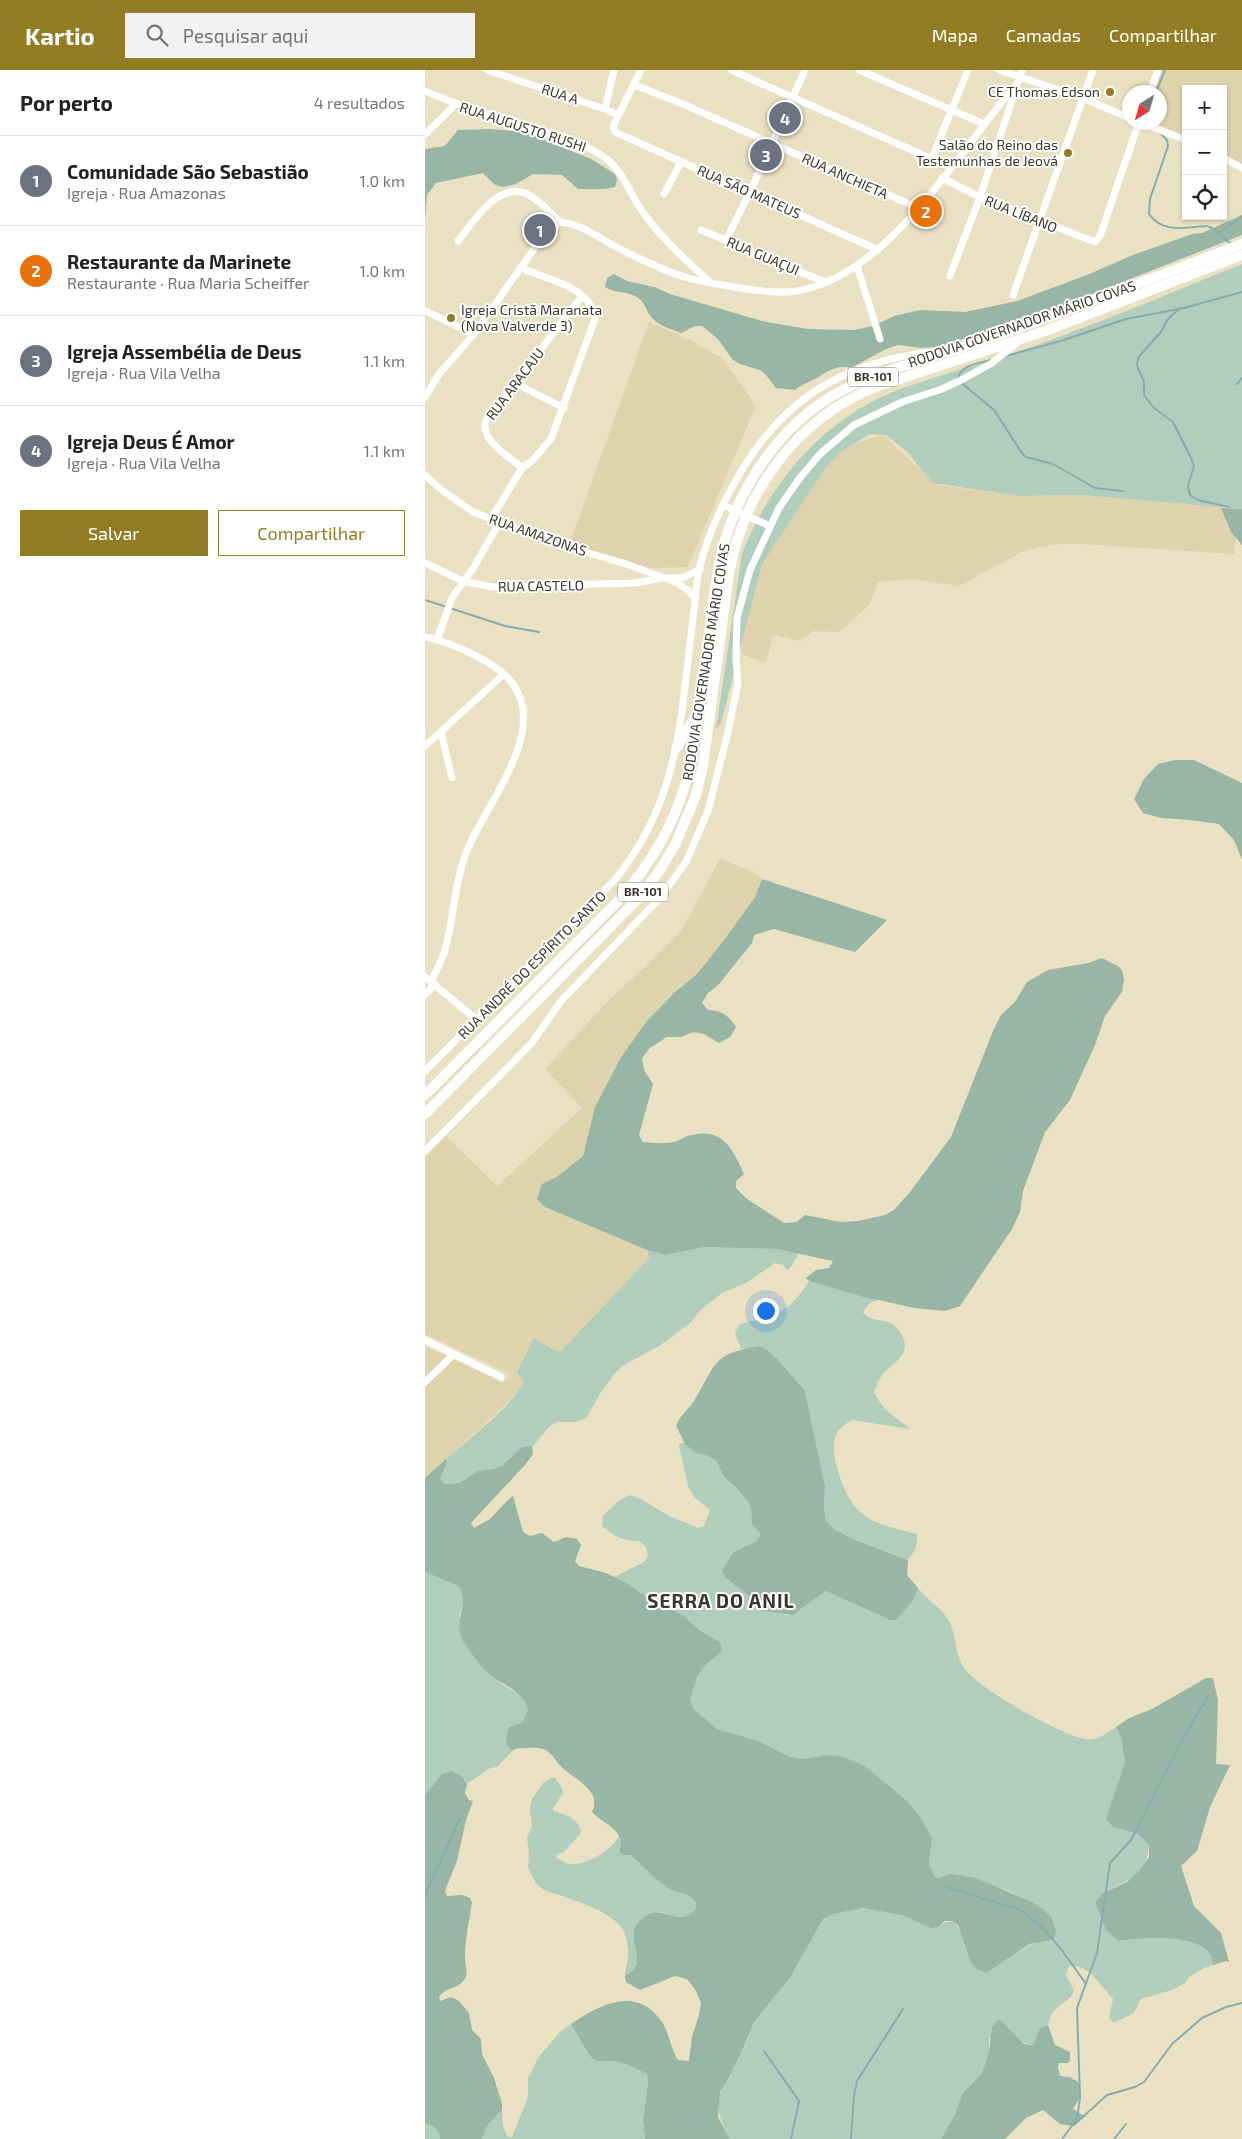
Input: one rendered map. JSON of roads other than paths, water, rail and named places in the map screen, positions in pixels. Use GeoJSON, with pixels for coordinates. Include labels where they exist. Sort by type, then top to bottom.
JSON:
{"type":"FeatureCollection","features":[{"type":"Feature","properties":{"kind":"highway","name":"RODOVIA GOVERNADOR MÁRIO COVAS"},"geometry":{"type":"LineString","coordinates":[[425,1095],[617,902],[646,867],[668,828],[680,800],[689,771],[716,581],[723,549],[740,504],[763,462],[783,436],[820,405],[843,391],[881,374],[1097,299],[1242,244]]}},
{"type":"Feature","properties":{"kind":"highway","name":"RODOVIA GOVERNADOR MÁRIO COVAS"},"geometry":{"type":"LineString","coordinates":[[425,1114],[631,906],[649,885],[676,844],[692,807],[703,766],[729,574],[736,544],[752,501],[776,463],[795,442],[816,423],[859,393],[895,379],[1023,338],[1242,255]]}},
{"type":"Feature","properties":{"kind":"highway"},"geometry":{"type":"LineString","coordinates":[[676,749],[699,710]]}},
{"type":"Feature","properties":{"kind":"street","name":"RUA A"},"geometry":{"type":"LineString","coordinates":[[487,70],[618,114]]}},
{"type":"Feature","properties":{"kind":"street"},"geometry":{"type":"LineString","coordinates":[[605,109],[614,70]]}},
{"type":"Feature","properties":{"kind":"street"},"geometry":{"type":"LineString","coordinates":[[618,114],[635,85],[641,70]]}},
{"type":"Feature","properties":{"kind":"street"},"geometry":{"type":"LineString","coordinates":[[731,70],[951,167]]}},
{"type":"Feature","properties":{"kind":"street"},"geometry":{"type":"LineString","coordinates":[[726,240],[750,192],[805,70]]}},
{"type":"Feature","properties":{"kind":"street"},"geometry":{"type":"LineString","coordinates":[[859,70],[984,124]]}},
{"type":"Feature","properties":{"kind":"street"},"geometry":{"type":"LineString","coordinates":[[932,158],[968,70]]}},
{"type":"Feature","properties":{"kind":"street"},"geometry":{"type":"LineString","coordinates":[[999,70],[1018,82],[1083,98],[1122,115]]}},
{"type":"Feature","properties":{"kind":"street"},"geometry":{"type":"LineString","coordinates":[[951,276],[980,197],[1022,70]]}},
{"type":"Feature","properties":{"kind":"street"},"geometry":{"type":"LineString","coordinates":[[1013,295],[1093,70]]}},
{"type":"Feature","properties":{"kind":"street"},"geometry":{"type":"LineString","coordinates":[[1153,85],[1158,70]]}},
{"type":"Feature","properties":{"kind":"street"},"geometry":{"type":"LineString","coordinates":[[458,241],[480,212],[493,201],[513,192],[528,195],[560,222],[581,227],[648,262],[689,279],[767,292],[795,291],[825,282],[857,266],[891,239],[1018,82]]}},
{"type":"Feature","properties":{"kind":"street","name":"RUA ANCHIETA"},"geometry":{"type":"LineString","coordinates":[[635,85],[685,105],[918,208]]}},
{"type":"Feature","properties":{"kind":"street","name":"RUA AUGUSTO RUSHI"},"geometry":{"type":"LineString","coordinates":[[425,91],[455,105],[476,109],[529,126],[597,152],[618,170],[642,211],[665,239],[711,283]]}},
{"type":"Feature","properties":{"kind":"street"},"geometry":{"type":"LineString","coordinates":[[425,134],[455,105]]}},
{"type":"Feature","properties":{"kind":"street","name":"RUA SÃO MATEUS"},"geometry":{"type":"LineString","coordinates":[[618,114],[613,130],[619,135],[878,250]]}},
{"type":"Feature","properties":{"kind":"street","name":"RUA LÍBANO"},"geometry":{"type":"LineString","coordinates":[[942,178],[980,197],[1092,242],[1100,236],[1136,130]]}},
{"type":"Feature","properties":{"kind":"street"},"geometry":{"type":"LineString","coordinates":[[1160,130],[1182,138]]}},
{"type":"Feature","properties":{"kind":"street"},"geometry":{"type":"LineString","coordinates":[[1227,160],[1242,168]]}},
{"type":"Feature","properties":{"kind":"street"},"geometry":{"type":"LineString","coordinates":[[663,194],[681,162]]}},
{"type":"Feature","properties":{"kind":"street"},"geometry":{"type":"LineString","coordinates":[[425,397],[439,374],[474,334],[541,239],[560,222]]}},
{"type":"Feature","properties":{"kind":"street","name":"RUA GUAÇUI"},"geometry":{"type":"LineString","coordinates":[[701,230],[825,282]]}},
{"type":"Feature","properties":{"kind":"street"},"geometry":{"type":"LineString","coordinates":[[857,266],[880,339]]}},
{"type":"Feature","properties":{"kind":"street"},"geometry":{"type":"LineString","coordinates":[[491,519],[522,468],[532,462],[551,439],[564,408],[595,319],[594,310],[582,296],[559,282],[521,268]]}},
{"type":"Feature","properties":{"kind":"street","name":"RUA ARACAJU"},"geometry":{"type":"LineString","coordinates":[[522,468],[489,438],[485,425],[582,296]]}},
{"type":"Feature","properties":{"kind":"street"},"geometry":{"type":"LineString","coordinates":[[425,311],[474,334]]}},
{"type":"Feature","properties":{"kind":"street","name":"RODOVIA GOVERNADOR MÁRIO COVAS"},"geometry":{"type":"LineString","coordinates":[[425,1151],[531,1044],[561,1001],[659,899],[690,854],[702,828],[713,795],[735,698],[737,683],[737,618],[750,570],[766,525],[799,479],[820,454],[854,425],[902,402],[942,389],[963,379],[991,363],[1023,338]]}},
{"type":"Feature","properties":{"kind":"street","name":"RUA ANDRÉ DO ESPÍRITO SANTO"},"geometry":{"type":"LineString","coordinates":[[425,1071],[602,894],[625,868],[644,840],[669,780],[676,749],[695,599],[705,548],[755,448],[775,424],[811,393],[855,370],[881,360],[905,354],[954,350]]}},
{"type":"Feature","properties":{"kind":"street"},"geometry":{"type":"LineString","coordinates":[[515,383],[564,408]]}},
{"type":"Feature","properties":{"kind":"street","name":"RUA AMAZONAS"},"geometry":{"type":"LineString","coordinates":[[425,474],[455,500],[473,512],[543,540],[626,564],[684,586],[695,599]]}},
{"type":"Feature","properties":{"kind":"street"},"geometry":{"type":"LineString","coordinates":[[726,506],[766,525]]}},
{"type":"Feature","properties":{"kind":"street"},"geometry":{"type":"LineString","coordinates":[[437,640],[450,603],[474,567],[499,523]]}},
{"type":"Feature","properties":{"kind":"street","name":"RUA CASTELO"},"geometry":{"type":"LineString","coordinates":[[425,563],[463,581],[492,587],[635,583],[661,578]]}},
{"type":"Feature","properties":{"kind":"street","name":"RUA AMAZONAS"},"geometry":{"type":"LineString","coordinates":[[661,578],[683,578],[700,569]]}},
{"type":"Feature","properties":{"kind":"street"},"geometry":{"type":"LineString","coordinates":[[425,637],[437,640],[484,660],[505,674],[513,684],[521,701],[524,716],[521,741],[515,759],[466,852],[460,872],[445,951],[430,980],[425,995]]}},
{"type":"Feature","properties":{"kind":"street"},"geometry":{"type":"LineString","coordinates":[[425,746],[505,674]]}},
{"type":"Feature","properties":{"kind":"street"},"geometry":{"type":"LineString","coordinates":[[441,732],[452,778]]}},
{"type":"Feature","properties":{"kind":"street"},"geometry":{"type":"LineString","coordinates":[[425,737],[433,739]]}},
{"type":"Feature","properties":{"kind":"street"},"geometry":{"type":"LineString","coordinates":[[430,980],[477,1020]]}},
{"type":"Feature","properties":{"kind":"street"},"geometry":{"type":"LineString","coordinates":[[425,1340],[501,1377]]}},
{"type":"Feature","properties":{"kind":"street"},"geometry":{"type":"LineString","coordinates":[[425,1382],[454,1354]]}},
{"type":"Feature","properties":{"kind":"waterway"},"geometry":{"type":"LineString","coordinates":[[1159,85],[1165,70]]}},
{"type":"Feature","properties":{"kind":"waterway"},"geometry":{"type":"LineString","coordinates":[[1160,133],[1167,140],[1168,146],[1150,199],[1149,214],[1155,220],[1168,227],[1207,226],[1231,244]]}},
{"type":"Feature","properties":{"kind":"waterway"},"geometry":{"type":"LineString","coordinates":[[1218,233],[1242,217]]}},
{"type":"Feature","properties":{"kind":"waterway"},"geometry":{"type":"LineString","coordinates":[[1006,356],[1064,340],[1126,319],[1184,308],[1242,292]]}},
{"type":"Feature","properties":{"kind":"waterway"},"geometry":{"type":"LineString","coordinates":[[1180,308],[1168,319],[1161,332],[1138,358],[1137,366],[1144,382],[1144,395],[1154,408],[1173,422],[1191,458],[1194,466],[1188,486],[1190,495],[1198,500],[1229,507]]}},
{"type":"Feature","properties":{"kind":"waterway"},"geometry":{"type":"LineString","coordinates":[[991,360],[967,367],[960,373],[958,378],[994,410],[1026,457],[1053,464],[1095,488],[1123,491]]}},
{"type":"Feature","properties":{"kind":"waterway"},"geometry":{"type":"LineString","coordinates":[[1237,384],[1242,378]]}},
{"type":"Feature","properties":{"kind":"waterway"},"geometry":{"type":"LineString","coordinates":[[425,600],[505,626],[539,632]]}},
{"type":"Feature","properties":{"kind":"waterway"},"geometry":{"type":"LineString","coordinates":[[1062,2139],[1077,2119],[1080,2097],[1077,2008],[1097,1953],[1110,1863],[1131,1840],[1179,1746],[1208,1696]]}},
{"type":"Feature","properties":{"kind":"waterway"},"geometry":{"type":"LineString","coordinates":[[425,1896],[460,1818]]}},
{"type":"Feature","properties":{"kind":"waterway"},"geometry":{"type":"LineString","coordinates":[[943,1886],[1018,1909],[1047,1933],[1086,1984]]}},
{"type":"Feature","properties":{"kind":"waterway"},"geometry":{"type":"LineString","coordinates":[[1074,2125],[1107,2095],[1135,2087],[1144,2082],[1172,2044],[1202,2018],[1226,2007],[1242,2003]]}},
{"type":"Feature","properties":{"kind":"waterway"},"geometry":{"type":"LineString","coordinates":[[851,2139],[854,2095],[857,2081],[903,2009]]}},
{"type":"Feature","properties":{"kind":"waterway"},"geometry":{"type":"LineString","coordinates":[[764,2051],[799,2101],[791,2139]]}},
{"type":"Feature","properties":{"kind":"waterway"},"geometry":{"type":"LineString","coordinates":[[1114,2139],[1126,2124]]}},
{"type":"Feature","properties":{"kind":"place","name":"CE Thomas Edson"},"geometry":{"type":"Point","coordinates":[1110,92]}},
{"type":"Feature","properties":{"kind":"place","name":"Igreja Deus É Amor"},"geometry":{"type":"Point","coordinates":[785,118]}},
{"type":"Feature","properties":{"kind":"place","name":"Salão do Reino das Testemunhas de Jeová"},"geometry":{"type":"Point","coordinates":[1068,153]}},
{"type":"Feature","properties":{"kind":"place","name":"Igreja Assembélia de Deus"},"geometry":{"type":"Point","coordinates":[766,155]}},
{"type":"Feature","properties":{"kind":"place","name":"Restaurante da Marinete"},"geometry":{"type":"Point","coordinates":[926,211]}},
{"type":"Feature","properties":{"kind":"place","name":"Comunidade São Sebastião"},"geometry":{"type":"Point","coordinates":[540,230]}},
{"type":"Feature","properties":{"kind":"place","name":"Igreja Cristã Maranata (Nova Valverde 3)"},"geometry":{"type":"Point","coordinates":[451,318]}},
{"type":"Feature","properties":{"kind":"district","name":"SERRA DO ANIL"},"geometry":{"type":"Point","coordinates":[721,1601]}}]}
